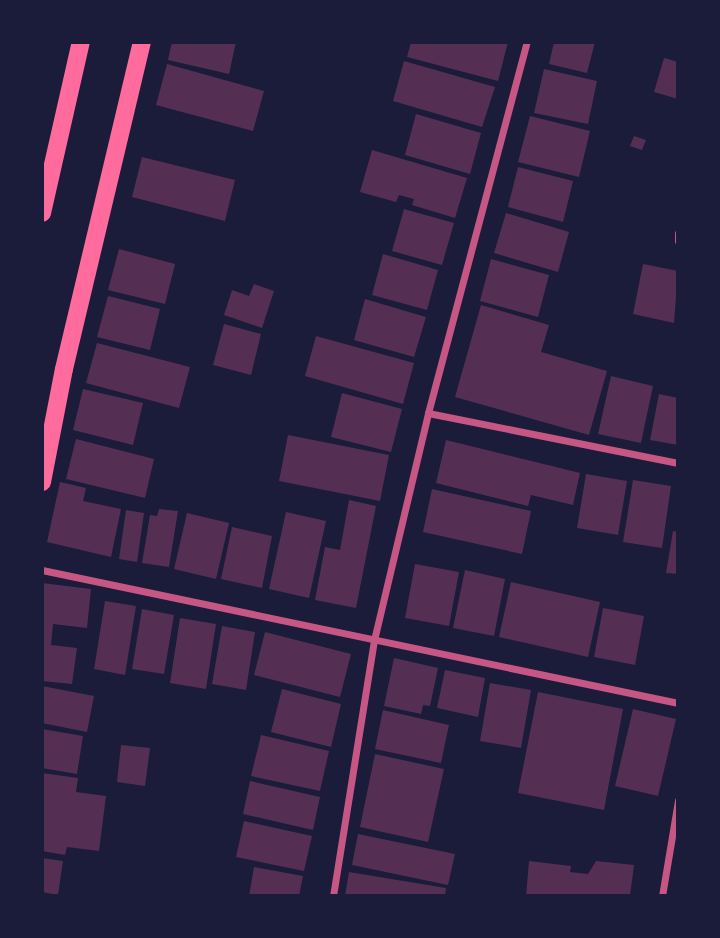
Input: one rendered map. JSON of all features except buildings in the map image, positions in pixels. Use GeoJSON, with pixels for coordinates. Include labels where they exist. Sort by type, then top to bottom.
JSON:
{"type":"FeatureCollection","features":[{"type":"Feature","properties":{"kind":"main road"},"geometry":{"type":"LineString","coordinates":[[42,213],[82,42]]}},
{"type":"Feature","properties":{"kind":"main road"},"geometry":{"type":"LineString","coordinates":[[42,482],[64,369],[142,42]]}},
{"type":"Feature","properties":{"kind":"street"},"geometry":{"type":"LineString","coordinates":[[333,896],[374,640],[428,413],[527,42]]}},
{"type":"Feature","properties":{"kind":"street"},"geometry":{"type":"LineString","coordinates":[[428,413],[678,463]]}},
{"type":"Feature","properties":{"kind":"street"},"geometry":{"type":"LineString","coordinates":[[42,570],[678,703]]}},
{"type":"Feature","properties":{"kind":"street"},"geometry":{"type":"LineString","coordinates":[[662,896],[678,800]]}}]}
